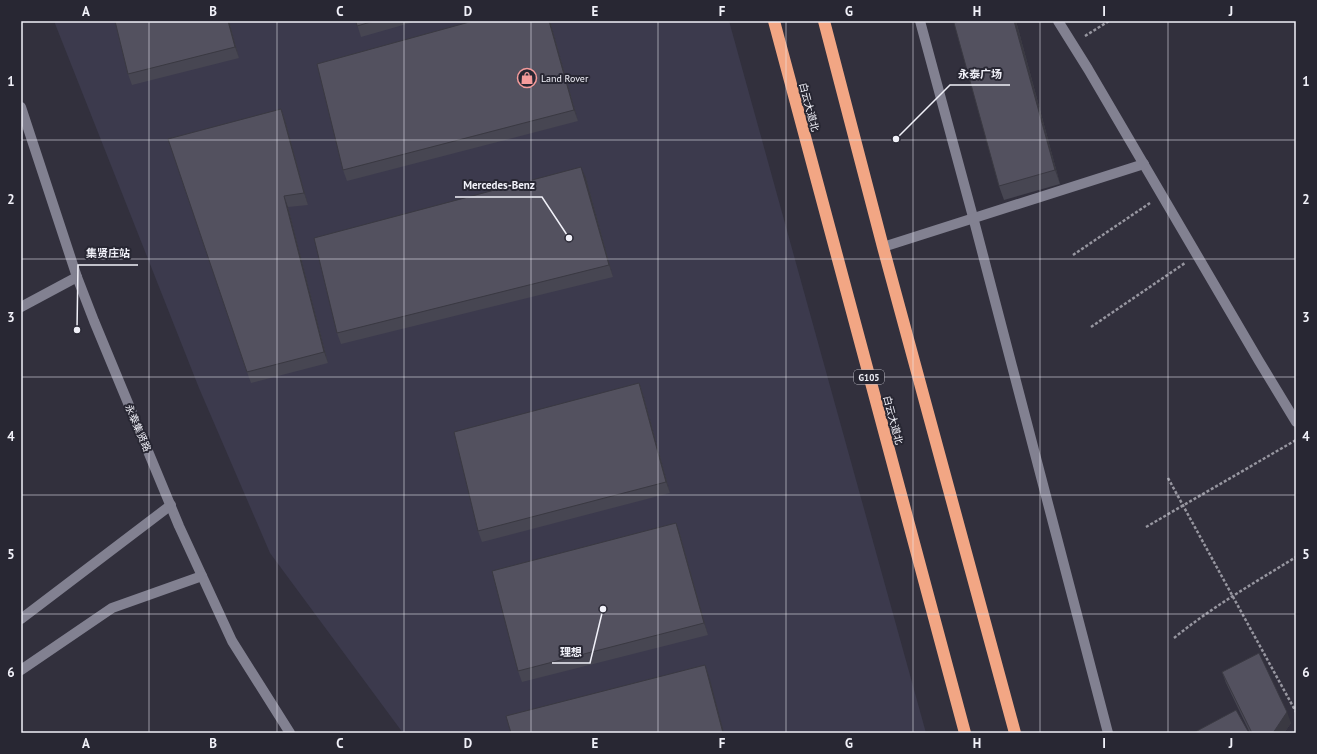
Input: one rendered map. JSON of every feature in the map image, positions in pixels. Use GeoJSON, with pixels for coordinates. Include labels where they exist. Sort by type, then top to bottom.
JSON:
{"type":"FeatureCollection","features":[{"type":"Feature","properties":{"kind":"highway","name":"白云大道北"},"geometry":{"type":"LineString","coordinates":[[774,21],[965,733]]}},
{"type":"Feature","properties":{"kind":"highway"},"geometry":{"type":"LineString","coordinates":[[824,21],[883,247],[1015,733]]}},
{"type":"Feature","properties":{"kind":"street"},"geometry":{"type":"LineString","coordinates":[[920,21],[974,217],[1108,733]]}},
{"type":"Feature","properties":{"kind":"street"},"geometry":{"type":"LineString","coordinates":[[1058,21],[1088,69],[1296,422]]}},
{"type":"Feature","properties":{"kind":"street","name":"永泰集贤路"},"geometry":{"type":"LineString","coordinates":[[21,107],[77,277],[171,505],[178,526],[232,641],[290,733]]}},
{"type":"Feature","properties":{"kind":"street"},"geometry":{"type":"LineString","coordinates":[[883,247],[1144,164]]}},
{"type":"Feature","properties":{"kind":"street"},"geometry":{"type":"LineString","coordinates":[[21,308],[77,277]]}},
{"type":"Feature","properties":{"kind":"street"},"geometry":{"type":"LineString","coordinates":[[21,619],[171,505]]}},
{"type":"Feature","properties":{"kind":"street"},"geometry":{"type":"LineString","coordinates":[[21,670],[112,608],[202,576]]}},
{"type":"Feature","properties":{"kind":"path"},"geometry":{"type":"LineString","coordinates":[[1072,44],[1109,21]]}},
{"type":"Feature","properties":{"kind":"path"},"geometry":{"type":"LineString","coordinates":[[1073,255],[1162,196]]}},
{"type":"Feature","properties":{"kind":"path"},"geometry":{"type":"LineString","coordinates":[[1091,327],[1197,255]]}},
{"type":"Feature","properties":{"kind":"path"},"geometry":{"type":"LineString","coordinates":[[1146,527],[1296,440]]}},
{"type":"Feature","properties":{"kind":"path"},"geometry":{"type":"LineString","coordinates":[[1168,478],[1296,712]]}},
{"type":"Feature","properties":{"kind":"path"},"geometry":{"type":"LineString","coordinates":[[1174,638],[1195,621],[1232,596],[1296,557]]}},
{"type":"Feature","properties":{"kind":"shaded area"},"geometry":{"type":"Polygon","coordinates":[[[54,21],[729,21],[926,733],[403,733],[270,553],[199,388],[54,21]]]}},
{"type":"Feature","properties":{"kind":"building"},"geometry":{"type":"Polygon","coordinates":[[[115,21],[228,21],[235,47],[128,74],[115,21]]]}},
{"type":"Feature","properties":{"kind":"building"},"geometry":{"type":"Polygon","coordinates":[[[356,21],[374,21],[357,26],[356,21]]]}},
{"type":"Feature","properties":{"kind":"building"},"geometry":{"type":"Polygon","coordinates":[[[473,21],[549,21],[574,110],[343,170],[317,64],[473,21]]]}},
{"type":"Feature","properties":{"kind":"building"},"geometry":{"type":"Polygon","coordinates":[[[960,21],[1014,21],[1055,170],[999,186],[954,23],[960,21]]]}},
{"type":"Feature","properties":{"kind":"building"},"geometry":{"type":"Polygon","coordinates":[[[281,109],[304,193],[284,196],[324,352],[247,372],[168,139],[281,109]]]}},
{"type":"Feature","properties":{"kind":"building"},"geometry":{"type":"Polygon","coordinates":[[[581,167],[609,265],[337,333],[314,238],[581,167]]]}},
{"type":"Feature","properties":{"kind":"building"},"geometry":{"type":"Polygon","coordinates":[[[639,383],[666,482],[478,531],[454,432],[639,383]]]}},
{"type":"Feature","properties":{"kind":"building"},"geometry":{"type":"Polygon","coordinates":[[[676,523],[704,623],[518,671],[492,571],[676,523]]]}},
{"type":"Feature","properties":{"kind":"building"},"geometry":{"type":"Polygon","coordinates":[[[1259,653],[1287,712],[1273,733],[1252,733],[1222,672],[1259,653]]]}},
{"type":"Feature","properties":{"kind":"building"},"geometry":{"type":"Polygon","coordinates":[[[705,665],[723,733],[511,733],[506,716],[705,665]]]}},
{"type":"Feature","properties":{"kind":"building"},"geometry":{"type":"Polygon","coordinates":[[[1236,710],[1249,733],[1195,732],[1236,710]]]}},
{"type":"Feature","properties":{"kind":"place","name":"Land Rover"},"geometry":{"type":"Point","coordinates":[527,78]}},
{"type":"Feature","properties":{"kind":"place","name":"永泰广场"},"geometry":{"type":"Point","coordinates":[896,139]}},
{"type":"Feature","properties":{"kind":"place","name":"Mercedes-Benz"},"geometry":{"type":"Point","coordinates":[569,238]}},
{"type":"Feature","properties":{"kind":"place","name":"集贤庄站"},"geometry":{"type":"Point","coordinates":[77,330]}},
{"type":"Feature","properties":{"kind":"place","name":"理想"},"geometry":{"type":"Point","coordinates":[603,609]}}]}
